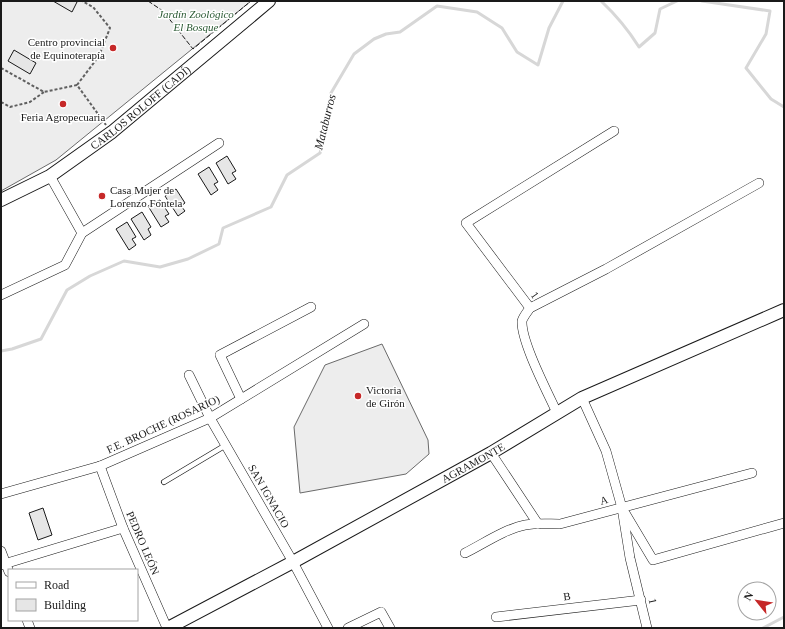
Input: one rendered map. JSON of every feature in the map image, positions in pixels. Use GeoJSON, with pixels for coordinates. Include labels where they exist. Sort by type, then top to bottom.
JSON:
{"type":"FeatureCollection","features":[{"type":"Feature","properties":{"kind":"street","name":"CARLOS ROLOFF (CADÍ)"},"geometry":{"type":"LineString","coordinates":[[1,200],[50,176],[112,132],[269,1]]}},
{"type":"Feature","properties":{"kind":"street","name":"1"},"geometry":{"type":"LineString","coordinates":[[556,414],[523,332],[522,319],[530,308],[466,223],[614,131]]}},
{"type":"Feature","properties":{"kind":"street"},"geometry":{"type":"LineString","coordinates":[[1,295],[65,265],[82,233],[219,143]]}},
{"type":"Feature","properties":{"kind":"street"},"geometry":{"type":"LineString","coordinates":[[50,176],[82,233]]}},
{"type":"Feature","properties":{"kind":"street"},"geometry":{"type":"LineString","coordinates":[[530,308],[606,269],[759,183]]}},
{"type":"Feature","properties":{"kind":"street"},"geometry":{"type":"LineString","coordinates":[[241,399],[220,355],[311,307]]}},
{"type":"Feature","properties":{"kind":"street","name":"AGRAMONTE"},"geometry":{"type":"LineString","coordinates":[[167,628],[293,562],[491,453],[582,398],[784,310]]}},
{"type":"Feature","properties":{"kind":"street","name":"F.E. BROCHE (ROSARIO)"},"geometry":{"type":"LineString","coordinates":[[1,494],[100,466],[210,418],[364,324]]}},
{"type":"Feature","properties":{"kind":"street","name":"SAN IGNACIO"},"geometry":{"type":"LineString","coordinates":[[189,375],[210,418],[293,562],[328,628]]}},
{"type":"Feature","properties":{"kind":"street","name":"1"},"geometry":{"type":"LineString","coordinates":[[582,398],[606,451],[622,508],[630,558],[647,628]]}},
{"type":"Feature","properties":{"kind":"street"},"geometry":{"type":"LineString","coordinates":[[491,453],[538,524]]}},
{"type":"Feature","properties":{"kind":"street","name":"PEDRO LEÓN"},"geometry":{"type":"LineString","coordinates":[[100,466],[123,528],[167,628]]}},
{"type":"Feature","properties":{"kind":"street","name":"A"},"geometry":{"type":"LineString","coordinates":[[465,553],[508,532],[524,526],[538,524],[560,524],[752,473]]}},
{"type":"Feature","properties":{"kind":"street","name":"1"},"geometry":{"type":"LineString","coordinates":[[622,508],[653,560],[784,523]]}},
{"type":"Feature","properties":{"kind":"street"},"geometry":{"type":"LineString","coordinates":[[1,551],[5,566],[123,528]]}},
{"type":"Feature","properties":{"kind":"street","name":"B"},"geometry":{"type":"LineString","coordinates":[[496,617],[641,600]]}},
{"type":"Feature","properties":{"kind":"street"},"geometry":{"type":"LineString","coordinates":[[348,628],[381,612],[390,628]]}},
{"type":"Feature","properties":{"kind":"lane"},"geometry":{"type":"LineString","coordinates":[[164,482],[226,445]]}},
{"type":"Feature","properties":{"kind":"path"},"geometry":{"type":"LineString","coordinates":[[1,102],[10,107],[30,102],[44,92],[77,85],[99,56],[110,28],[93,7],[82,1]]}},
{"type":"Feature","properties":{"kind":"path"},"geometry":{"type":"LineString","coordinates":[[1,68],[44,92]]}},
{"type":"Feature","properties":{"kind":"path"},"geometry":{"type":"LineString","coordinates":[[77,85],[112,132]]}},
{"type":"Feature","properties":{"kind":"shaded area","name":"Feria Agropecuaria"},"geometry":{"type":"Polygon","coordinates":[[[1,1],[251,1],[56,160],[1,191],[1,1]]]}},
{"type":"Feature","properties":{"kind":"shaded area","name":"Victoria de Girón"},"geometry":{"type":"Polygon","coordinates":[[[382,344],[428,440],[429,454],[406,474],[300,493],[294,427],[325,365],[382,344]]]}},
{"type":"Feature","properties":{"kind":"building"},"geometry":{"type":"Polygon","coordinates":[[[53,1],[75,1],[77,2],[72,12],[53,1]]]}},
{"type":"Feature","properties":{"kind":"building"},"geometry":{"type":"Polygon","coordinates":[[[14,50],[36,63],[30,74],[8,61],[14,50]]]}},
{"type":"Feature","properties":{"kind":"building"},"geometry":{"type":"Polygon","coordinates":[[[227,156],[236,171],[232,173],[236,179],[228,184],[216,163],[227,156]]]}},
{"type":"Feature","properties":{"kind":"building"},"geometry":{"type":"Polygon","coordinates":[[[209,167],[218,182],[214,184],[218,190],[211,195],[198,174],[209,167]]]}},
{"type":"Feature","properties":{"kind":"building"},"geometry":{"type":"Polygon","coordinates":[[[176,189],[185,203],[181,206],[185,211],[178,216],[165,196],[176,189]]]}},
{"type":"Feature","properties":{"kind":"building"},"geometry":{"type":"Polygon","coordinates":[[[160,200],[169,214],[165,216],[169,222],[161,227],[148,206],[160,200]]]}},
{"type":"Feature","properties":{"kind":"building"},"geometry":{"type":"Polygon","coordinates":[[[142,212],[151,227],[148,229],[151,235],[144,240],[131,219],[142,212]]]}},
{"type":"Feature","properties":{"kind":"building"},"geometry":{"type":"Polygon","coordinates":[[[127,222],[136,237],[132,239],[136,245],[129,250],[116,229],[127,222]]]}},
{"type":"Feature","properties":{"kind":"building"},"geometry":{"type":"Polygon","coordinates":[[[43,508],[52,535],[38,540],[29,513],[43,508]]]}},
{"type":"Feature","properties":{"kind":"waterway","name":"Mataburros"},"geometry":{"type":"LineString","coordinates":[[1,351],[12,349],[41,339],[67,290],[90,276],[124,261],[160,267],[188,259],[219,244],[223,228],[271,207],[287,175],[320,153],[326,130],[331,93],[354,54],[374,39],[386,34],[400,32],[437,6],[477,12],[502,28],[517,52],[538,65],[549,28],[563,1]]}},
{"type":"Feature","properties":{"kind":"waterway","name":"Mataburros"},"geometry":{"type":"LineString","coordinates":[[601,1],[622,22],[639,47],[655,33],[660,9],[677,1]]}},
{"type":"Feature","properties":{"kind":"waterway","name":"Mataburros"},"geometry":{"type":"LineString","coordinates":[[702,1],[770,11],[766,34],[746,68],[771,99],[784,107]]}},
{"type":"Feature","properties":{"kind":"waterway"},"geometry":{"type":"LineString","coordinates":[[763,628],[784,617]]}},
{"type":"Feature","properties":{"kind":"fence"},"geometry":{"type":"LineString","coordinates":[[148,1],[163,11],[193,49],[251,1]]}},
{"type":"Feature","properties":{"kind":"place","name":"Centro provincial de Equinoterapía"},"geometry":{"type":"Point","coordinates":[113,48]}},
{"type":"Feature","properties":{"kind":"place","name":"Feria Agropecuaria"},"geometry":{"type":"Point","coordinates":[63,104]}},
{"type":"Feature","properties":{"kind":"place","name":"Casa Mujer de Lorenzo Fontela"},"geometry":{"type":"Point","coordinates":[102,196]}},
{"type":"Feature","properties":{"kind":"place","name":"Victoria de Girón"},"geometry":{"type":"Point","coordinates":[358,396]}},
{"type":"Feature","properties":{"kind":"park label","name":"Jardín Zoológico El Bosque"},"geometry":{"type":"Point","coordinates":[196,20]}}]}
